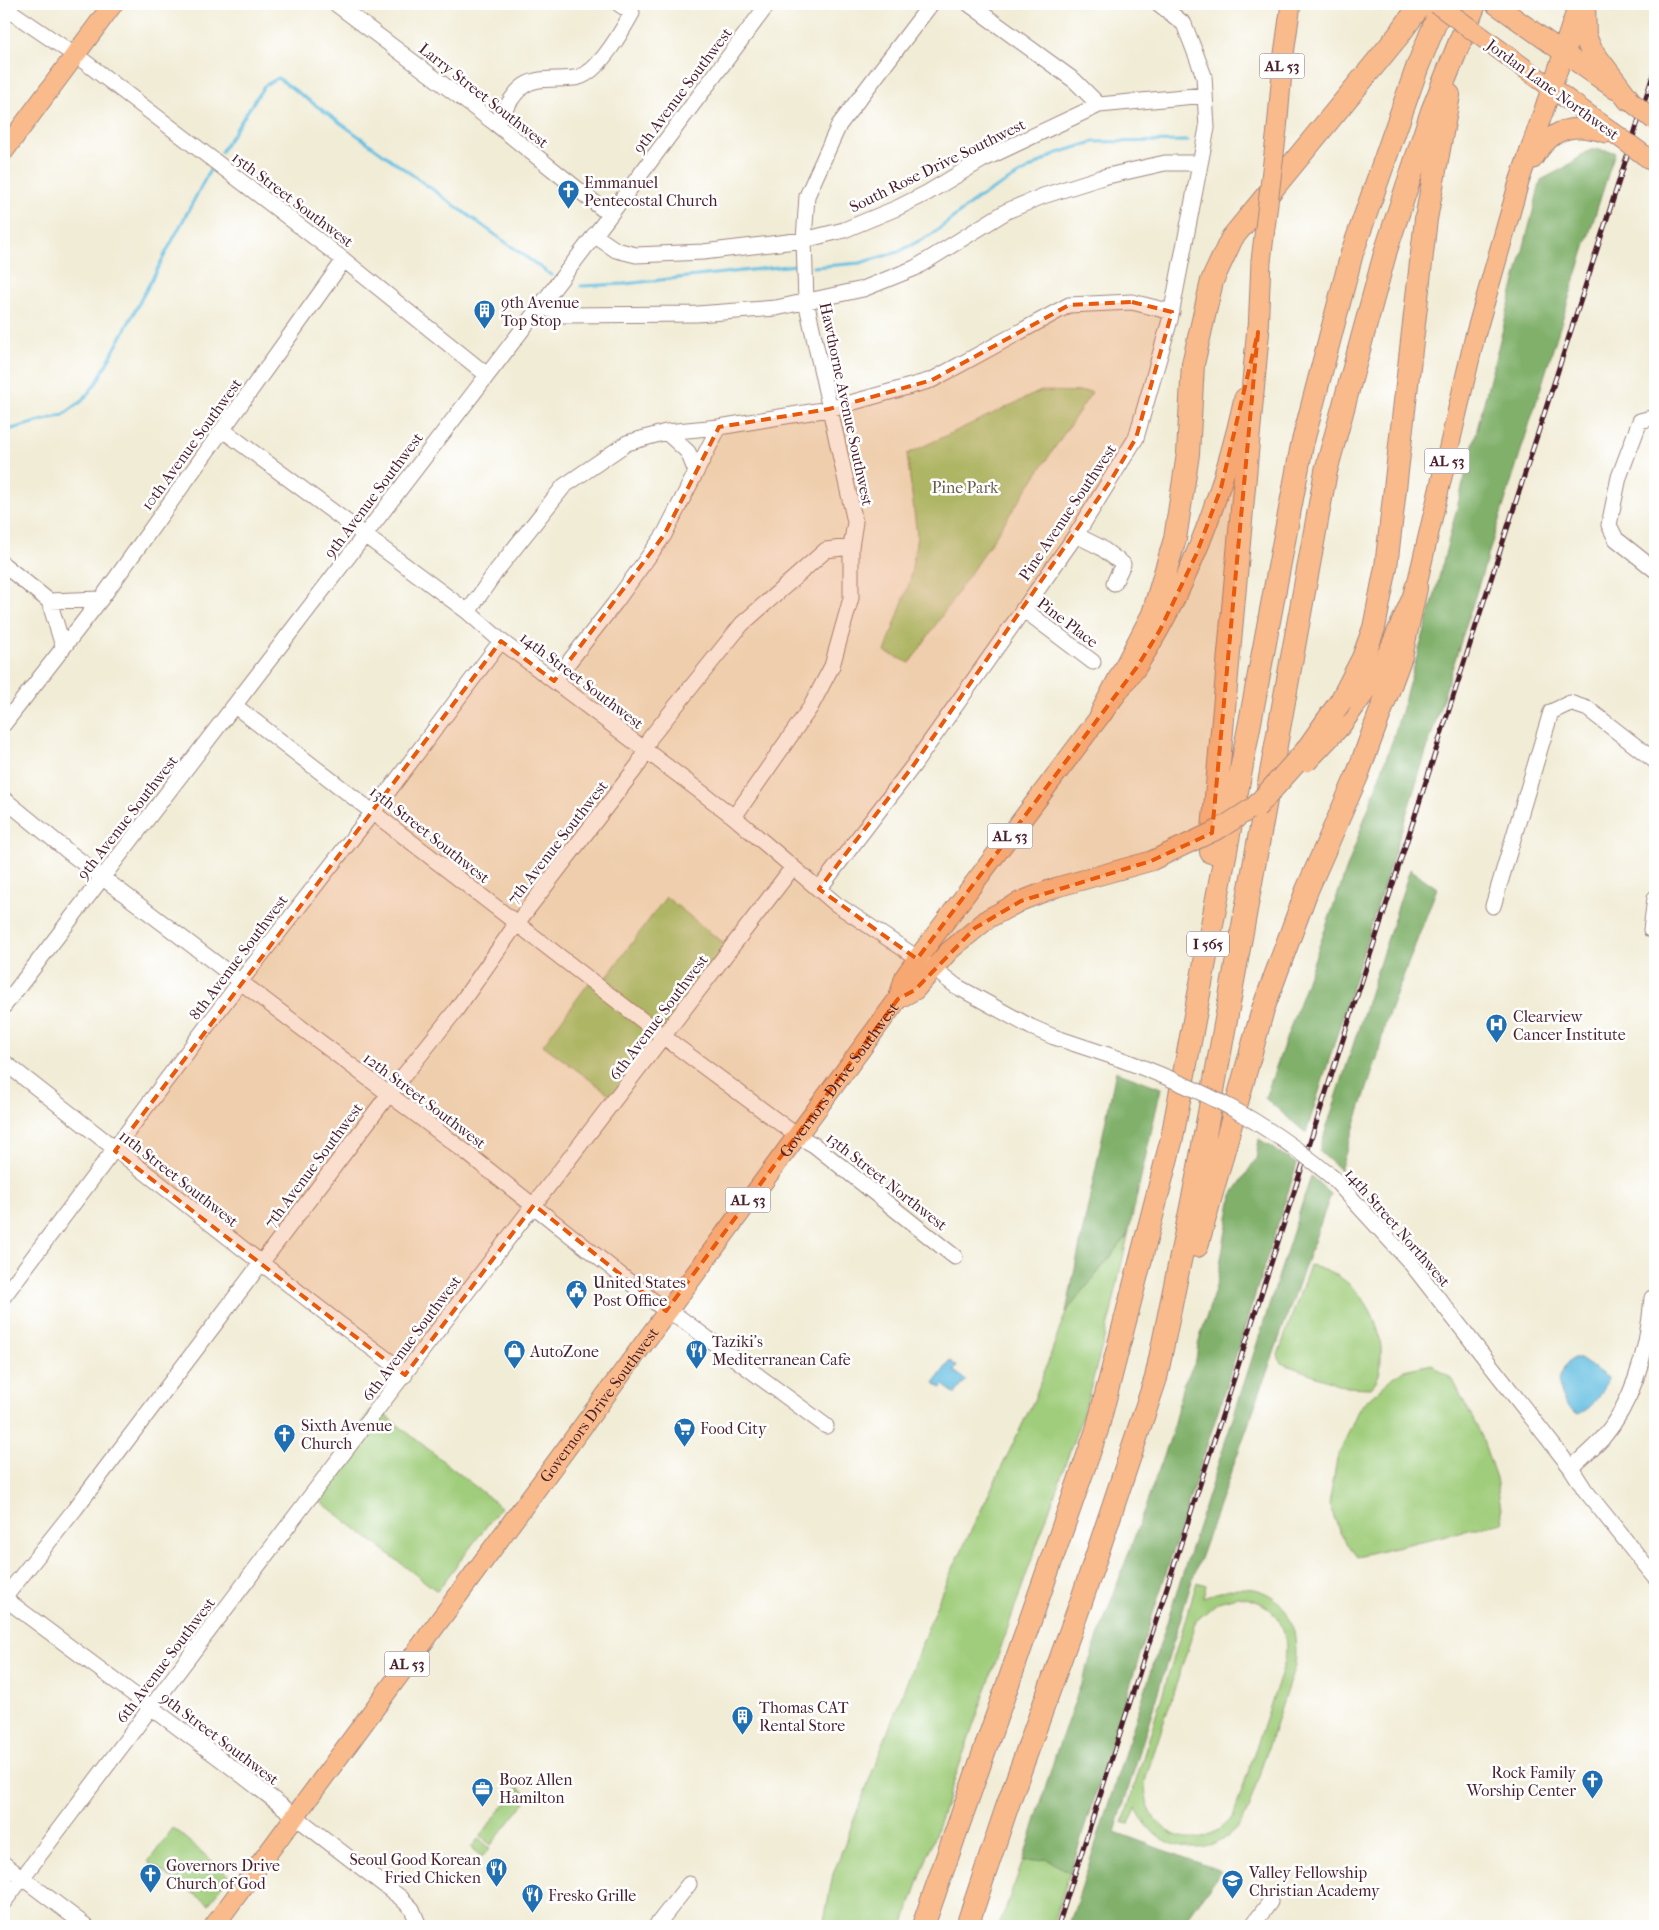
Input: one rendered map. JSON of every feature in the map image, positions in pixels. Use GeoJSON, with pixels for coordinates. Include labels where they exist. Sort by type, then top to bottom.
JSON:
{"type":"FeatureCollection","features":[{"type":"Feature","properties":{"kind":"highway"},"geometry":{"type":"LineString","coordinates":[[1102,712],[1153,614],[1175,539],[1188,454],[1193,364],[1212,281],[1232,238],[1398,36],[1421,4]]}},
{"type":"Feature","properties":{"kind":"highway","name":"I 565"},"geometry":{"type":"LineString","coordinates":[[967,1926],[1081,1602],[1156,1378],[1198,1173],[1326,471],[1386,250],[1432,111],[1475,4]]}},
{"type":"Feature","properties":{"kind":"highway"},"geometry":{"type":"LineString","coordinates":[[1564,52],[1580,4]]}},
{"type":"Feature","properties":{"kind":"highway"},"geometry":{"type":"LineString","coordinates":[[1584,4],[1585,36],[1591,50],[1629,100]]}},
{"type":"Feature","properties":{"kind":"highway","name":"I 565"},"geometry":{"type":"LineString","coordinates":[[923,1926],[1097,1430],[1172,1138],[1302,445],[1352,253],[1417,68],[1444,7]]}},
{"type":"Feature","properties":{"kind":"highway"},"geometry":{"type":"LineString","coordinates":[[1255,808],[1306,751],[1341,701],[1363,658],[1374,628],[1386,567],[1426,219],[1460,40]]}},
{"type":"Feature","properties":{"kind":"highway"},"geometry":{"type":"LineString","coordinates":[[1221,875],[1211,856],[1258,332]]}},
{"type":"Feature","properties":{"kind":"highway"},"geometry":{"type":"LineString","coordinates":[[1156,1378],[1196,1250],[1263,1009],[1306,890],[1358,776],[1402,656],[1416,588]]}},
{"type":"Feature","properties":{"kind":"main road"},"geometry":{"type":"LineString","coordinates":[[4,151],[113,4]]}},
{"type":"Feature","properties":{"kind":"main road","name":"AL 53"},"geometry":{"type":"LineString","coordinates":[[1102,712],[1137,667],[1160,630],[1196,555],[1221,488],[1240,416],[1258,332],[1261,261],[1277,128],[1282,61],[1291,4]]}},
{"type":"Feature","properties":{"kind":"main road"},"geometry":{"type":"LineString","coordinates":[[1495,4],[1564,52],[1655,121]]}},
{"type":"Feature","properties":{"kind":"main road","name":"Jordan Lane Northwest"},"geometry":{"type":"LineString","coordinates":[[1444,7],[1551,89],[1650,159]]}},
{"type":"Feature","properties":{"kind":"main road","name":"AL 53"},"geometry":{"type":"LineString","coordinates":[[898,999],[915,990],[963,938],[989,918],[1021,901],[1057,887],[1151,861],[1221,828],[1255,808],[1313,757],[1341,726],[1366,693],[1389,650],[1416,588],[1475,336],[1519,182],[1564,52]]}},
{"type":"Feature","properties":{"kind":"main road","name":"AL 53"},"geometry":{"type":"LineString","coordinates":[[1519,182],[1539,149],[1550,137],[1559,132],[1575,127],[1593,128],[1618,136]]}},
{"type":"Feature","properties":{"kind":"main road","name":"Governors Drive Southwest"},"geometry":{"type":"LineString","coordinates":[[214,1926],[898,999],[905,976],[917,959],[1102,712]]}},
{"type":"Feature","properties":{"kind":"street","name":"Larry Street Southwest"},"geometry":{"type":"LineString","coordinates":[[336,4],[496,124],[610,215]]}},
{"type":"Feature","properties":{"kind":"street"},"geometry":{"type":"LineString","coordinates":[[496,124],[520,89],[535,81],[580,77],[594,68],[622,31],[632,13],[619,4]]}},
{"type":"Feature","properties":{"kind":"street","name":"9th Avenue Southwest"},"geometry":{"type":"LineString","coordinates":[[4,1006],[610,215],[768,4]]}},
{"type":"Feature","properties":{"kind":"street","name":"Hawthorne Avenue Southwest"},"geometry":{"type":"LineString","coordinates":[[734,817],[810,708],[832,666],[851,598],[851,547],[854,522],[806,301],[804,240],[807,196],[840,125],[931,4]]}},
{"type":"Feature","properties":{"kind":"street"},"geometry":{"type":"LineString","coordinates":[[969,4],[1075,81],[1100,105]]}},
{"type":"Feature","properties":{"kind":"street","name":"Pine Avenue Southwest"},"geometry":{"type":"LineString","coordinates":[[819,889],[913,766],[1076,535],[1136,438],[1172,312],[1207,128],[1204,76],[1184,24],[1159,4]]}},
{"type":"Feature","properties":{"kind":"street","name":"15th Street Southwest"},"geometry":{"type":"LineString","coordinates":[[4,7],[75,55],[344,260],[487,375]]}},
{"type":"Feature","properties":{"kind":"street","name":"South Rose Drive Southwest"},"geometry":{"type":"LineString","coordinates":[[594,235],[616,250],[636,255],[703,252],[804,240],[844,230],[897,208],[927,193],[982,160],[1100,105],[1205,95]]}},
{"type":"Feature","properties":{"kind":"street"},"geometry":{"type":"LineString","coordinates":[[540,306],[564,315],[697,314],[776,308],[863,290],[915,268],[1007,211],[1043,196],[1103,177],[1166,163],[1200,163]]}},
{"type":"Feature","properties":{"kind":"street","name":"10th Avenue Southwest"},"geometry":{"type":"LineString","coordinates":[[63,646],[101,599],[344,260]]}},
{"type":"Feature","properties":{"kind":"street"},"geometry":{"type":"LineString","coordinates":[[468,612],[497,570],[564,486],[627,443],[666,432],[719,427],[830,408],[932,380],[1069,305],[1132,302],[1172,312]]}},
{"type":"Feature","properties":{"kind":"street"},"geometry":{"type":"LineString","coordinates":[[1655,417],[1640,421],[1619,477],[1609,525],[1616,540],[1655,570]]}},
{"type":"Feature","properties":{"kind":"street"},"geometry":{"type":"LineString","coordinates":[[554,680],[615,603],[664,535],[719,427]]}},
{"type":"Feature","properties":{"kind":"street","name":"14th Street Southwest"},"geometry":{"type":"LineString","coordinates":[[223,430],[468,612],[501,640],[734,817],[836,904],[917,959]]}},
{"type":"Feature","properties":{"kind":"street"},"geometry":{"type":"LineString","coordinates":[[666,432],[688,452],[696,472]]}},
{"type":"Feature","properties":{"kind":"street"},"geometry":{"type":"LineString","coordinates":[[1076,535],[1100,547],[1123,564],[1114,583]]}},
{"type":"Feature","properties":{"kind":"street","name":"7th Avenue Southwest"},"geometry":{"type":"LineString","coordinates":[[4,1598],[75,1509],[388,1094],[456,1010],[517,923],[640,764],[650,738],[742,624],[826,550],[851,547]]}},
{"type":"Feature","properties":{"kind":"street"},"geometry":{"type":"LineString","coordinates":[[4,566],[49,601],[63,646],[4,724]]}},
{"type":"Feature","properties":{"kind":"street"},"geometry":{"type":"LineString","coordinates":[[49,601],[101,599]]}},
{"type":"Feature","properties":{"kind":"street","name":"Pine Place"},"geometry":{"type":"LineString","coordinates":[[1023,609],[1093,662]]}},
{"type":"Feature","properties":{"kind":"street","name":"8th Avenue Southwest"},"geometry":{"type":"LineString","coordinates":[[4,1296],[240,982],[373,812],[501,640]]}},
{"type":"Feature","properties":{"kind":"street"},"geometry":{"type":"LineString","coordinates":[[1493,906],[1551,712],[1570,703],[1588,709],[1655,761]]}},
{"type":"Feature","properties":{"kind":"street","name":"13th Street Southwest"},"geometry":{"type":"LineString","coordinates":[[235,706],[664,1037],[796,1135]]}},
{"type":"Feature","properties":{"kind":"street","name":"12th Street Southwest"},"geometry":{"type":"LineString","coordinates":[[4,799],[102,877],[534,1205],[666,1311],[680,1318],[826,1426]]}},
{"type":"Feature","properties":{"kind":"street","name":"6th Avenue Southwest"},"geometry":{"type":"LineString","coordinates":[[4,1902],[793,867]]}},
{"type":"Feature","properties":{"kind":"street"},"geometry":{"type":"LineString","coordinates":[[1651,930],[1655,898]]}},
{"type":"Feature","properties":{"kind":"street","name":"14th Street Northwest"},"geometry":{"type":"LineString","coordinates":[[917,959],[934,968],[956,986],[1013,1019],[1054,1037],[1177,1080],[1240,1111],[1295,1146],[1332,1177],[1409,1261],[1571,1468],[1585,1490],[1655,1577]]}},
{"type":"Feature","properties":{"kind":"street","name":"11th Street Southwest"},"geometry":{"type":"LineString","coordinates":[[4,1062],[115,1150],[396,1366],[404,1375]]}},
{"type":"Feature","properties":{"kind":"street","name":"13th Street Northwest"},"geometry":{"type":"LineString","coordinates":[[796,1135],[814,1145],[955,1257]]}},
{"type":"Feature","properties":{"kind":"street"},"geometry":{"type":"LineString","coordinates":[[1571,1468],[1602,1438],[1623,1407],[1634,1385],[1648,1334],[1654,1298]]}},
{"type":"Feature","properties":{"kind":"street","name":"9th Street Southwest"},"geometry":{"type":"LineString","coordinates":[[4,1598],[230,1766],[401,1898],[412,1909],[419,1925]]}},
{"type":"Feature","properties":{"kind":"street"},"geometry":{"type":"LineString","coordinates":[[4,1864],[86,1926]]}},
{"type":"Feature","properties":{"kind":"street"},"geometry":{"type":"LineString","coordinates":[[656,1926],[689,1884]]}},
{"type":"Feature","properties":{"kind":"street"},"geometry":{"type":"LineString","coordinates":[[1252,1926],[1270,1902]]}},
{"type":"Feature","properties":{"kind":"highlighted area"},"geometry":{"type":"Polygon","coordinates":[[[1132,302],[1172,312],[1136,438],[1111,480],[913,766],[819,889],[917,959],[1137,667],[1160,630],[1196,555],[1221,488],[1258,332],[1212,833],[1151,861],[1021,901],[975,928],[915,990],[898,999],[666,1311],[534,1205],[405,1375],[115,1151],[501,641],[554,681],[664,535],[719,427],[829,409],[932,380],[1069,305],[1132,302]]]}},
{"type":"Feature","properties":{"kind":"green space"},"geometry":{"type":"Polygon","coordinates":[[[1591,149],[1615,152],[1306,1133],[1265,1098],[1393,739],[1432,605],[1541,180],[1564,168],[1591,149]]]}},
{"type":"Feature","properties":{"kind":"green space","name":"Pine Park"},"geometry":{"type":"Polygon","coordinates":[[[1041,391],[1092,392],[910,663],[885,652],[910,581],[917,536],[907,454],[1041,391]]]}},
{"type":"Feature","properties":{"kind":"green space"},"geometry":{"type":"Polygon","coordinates":[[[1410,869],[1437,888],[1385,1024],[1378,1055],[1340,1170],[1319,1151],[1410,869]]]}},
{"type":"Feature","properties":{"kind":"green space"},"geometry":{"type":"Polygon","coordinates":[[[666,897],[727,946],[612,1096],[543,1045],[591,980],[600,986],[666,897]]]}},
{"type":"Feature","properties":{"kind":"green space"},"geometry":{"type":"Polygon","coordinates":[[[1116,1071],[1161,1088],[1128,1235],[1066,1312],[1116,1071]]]}},
{"type":"Feature","properties":{"kind":"green space"},"geometry":{"type":"Polygon","coordinates":[[[1259,1139],[1297,1164],[1070,1873],[1047,1859],[1023,1861],[1056,1753],[1171,1436],[1183,1384],[1196,1361],[1198,1344],[1217,1283],[1232,1195],[1256,1159],[1259,1139]]]}},
{"type":"Feature","properties":{"kind":"green space"},"geometry":{"type":"Polygon","coordinates":[[[1311,1176],[1331,1194],[1192,1581],[1115,1832],[1221,1871],[1182,1926],[1069,1926],[1311,1176]]]}},
{"type":"Feature","properties":{"kind":"green space"},"geometry":{"type":"Polygon","coordinates":[[[1128,1235],[1110,1317],[1086,1405],[903,1926],[823,1926],[833,1874],[942,1591],[1034,1400],[1066,1312],[1128,1235]]]}},
{"type":"Feature","properties":{"kind":"green space"},"geometry":{"type":"Polygon","coordinates":[[[1310,1265],[1325,1269],[1351,1286],[1362,1298],[1377,1325],[1381,1365],[1376,1381],[1370,1388],[1346,1387],[1281,1363],[1278,1355],[1310,1265]]]}},
{"type":"Feature","properties":{"kind":"green space"},"geometry":{"type":"Polygon","coordinates":[[[1432,1364],[1453,1380],[1481,1435],[1496,1478],[1503,1522],[1357,1556],[1341,1535],[1329,1504],[1337,1459],[1359,1408],[1404,1370],[1432,1364]]]}},
{"type":"Feature","properties":{"kind":"green space"},"geometry":{"type":"Polygon","coordinates":[[[374,1406],[501,1507],[437,1591],[320,1501],[362,1445],[350,1437],[374,1406]]]}},
{"type":"Feature","properties":{"kind":"green space"},"geometry":{"type":"Polygon","coordinates":[[[1197,1582],[1206,1585],[1203,1598],[1235,1588],[1255,1589],[1268,1594],[1286,1612],[1292,1624],[1295,1637],[1295,1665],[1246,1815],[1234,1830],[1221,1841],[1205,1847],[1190,1848],[1174,1844],[1159,1837],[1146,1824],[1136,1808],[1130,1824],[1123,1823],[1197,1582]],[[1237,1597],[1218,1602],[1197,1620],[1146,1777],[1146,1797],[1151,1813],[1161,1826],[1173,1834],[1187,1838],[1203,1837],[1218,1830],[1233,1817],[1285,1662],[1285,1638],[1277,1618],[1270,1610],[1250,1599],[1237,1597]]]}},
{"type":"Feature","properties":{"kind":"green space"},"geometry":{"type":"Polygon","coordinates":[[[518,1787],[530,1796],[491,1845],[480,1836],[518,1787]]]}},
{"type":"Feature","properties":{"kind":"green space"},"geometry":{"type":"Polygon","coordinates":[[[173,1828],[229,1875],[209,1904],[148,1862],[173,1828]]]}},
{"type":"Feature","properties":{"kind":"green space"},"geometry":{"type":"Polygon","coordinates":[[[478,1839],[490,1848],[482,1857],[471,1848],[478,1839]]]}},
{"type":"Feature","properties":{"kind":"green space"},"geometry":{"type":"Polygon","coordinates":[[[1047,1859],[1070,1873],[1052,1926],[999,1926],[1023,1861],[1047,1859]]]}},
{"type":"Feature","properties":{"kind":"water"},"geometry":{"type":"Polygon","coordinates":[[[1571,1358],[1579,1358],[1608,1378],[1593,1404],[1578,1414],[1565,1402],[1560,1388],[1562,1373],[1571,1358]]]}},
{"type":"Feature","properties":{"kind":"water"},"geometry":{"type":"Polygon","coordinates":[[[950,1361],[957,1366],[954,1371],[966,1380],[955,1394],[943,1385],[941,1388],[934,1383],[950,1361]]]}},
{"type":"Feature","properties":{"kind":"waterway"},"geometry":{"type":"LineString","coordinates":[[221,152],[264,86],[278,78],[551,275]]}},
{"type":"Feature","properties":{"kind":"waterway"},"geometry":{"type":"LineString","coordinates":[[813,267],[860,263],[898,252],[934,233],[978,198],[1055,154],[1093,142],[1188,141]]}},
{"type":"Feature","properties":{"kind":"waterway"},"geometry":{"type":"LineString","coordinates":[[4,431],[63,415],[82,401],[97,382],[210,170]]}},
{"type":"Feature","properties":{"kind":"waterway"},"geometry":{"type":"LineString","coordinates":[[581,286],[624,284],[796,265]]}},
{"type":"Feature","properties":{"kind":"railway"},"geometry":{"type":"LineString","coordinates":[[1058,1926],[1655,69]]}},
{"type":"Feature","properties":{"kind":"place","name":"Emmanuel Pentecostal Church"},"geometry":{"type":"Point","coordinates":[568,210]}},
{"type":"Feature","properties":{"kind":"place","name":"9th Avenue Top Stop"},"geometry":{"type":"Point","coordinates":[485,330]}},
{"type":"Feature","properties":{"kind":"place","name":"Clearview Cancer Institute"},"geometry":{"type":"Point","coordinates":[1497,1044]}},
{"type":"Feature","properties":{"kind":"place","name":"United States Post Office"},"geometry":{"type":"Point","coordinates":[577,1310]}},
{"type":"Feature","properties":{"kind":"place","name":"Taziki's Mediterranean Cafe"},"geometry":{"type":"Point","coordinates":[696,1369]}},
{"type":"Feature","properties":{"kind":"place","name":"AutoZone"},"geometry":{"type":"Point","coordinates":[514,1370]}},
{"type":"Feature","properties":{"kind":"place","name":"Food City"},"geometry":{"type":"Point","coordinates":[684,1447]}},
{"type":"Feature","properties":{"kind":"place","name":"Sixth Avenue Church"},"geometry":{"type":"Point","coordinates":[285,1453]}},
{"type":"Feature","properties":{"kind":"place","name":"Thomas CAT Rental Store"},"geometry":{"type":"Point","coordinates":[743,1735]}},
{"type":"Feature","properties":{"kind":"place","name":"Rock Family Worship Center"},"geometry":{"type":"Point","coordinates":[1592,1800]}},
{"type":"Feature","properties":{"kind":"place","name":"Booz Allen Hamilton"},"geometry":{"type":"Point","coordinates":[483,1807]}},
{"type":"Feature","properties":{"kind":"place","name":"Seoul Good Korean Fried Chicken"},"geometry":{"type":"Point","coordinates":[497,1887]}},
{"type":"Feature","properties":{"kind":"place","name":"Governors Drive Church of God"},"geometry":{"type":"Point","coordinates":[150,1893]}},
{"type":"Feature","properties":{"kind":"place","name":"Valley Fellowship Christian Academy"},"geometry":{"type":"Point","coordinates":[1233,1900]}},
{"type":"Feature","properties":{"kind":"place","name":"Fresko Grille"},"geometry":{"type":"Point","coordinates":[532,1914]}}]}
